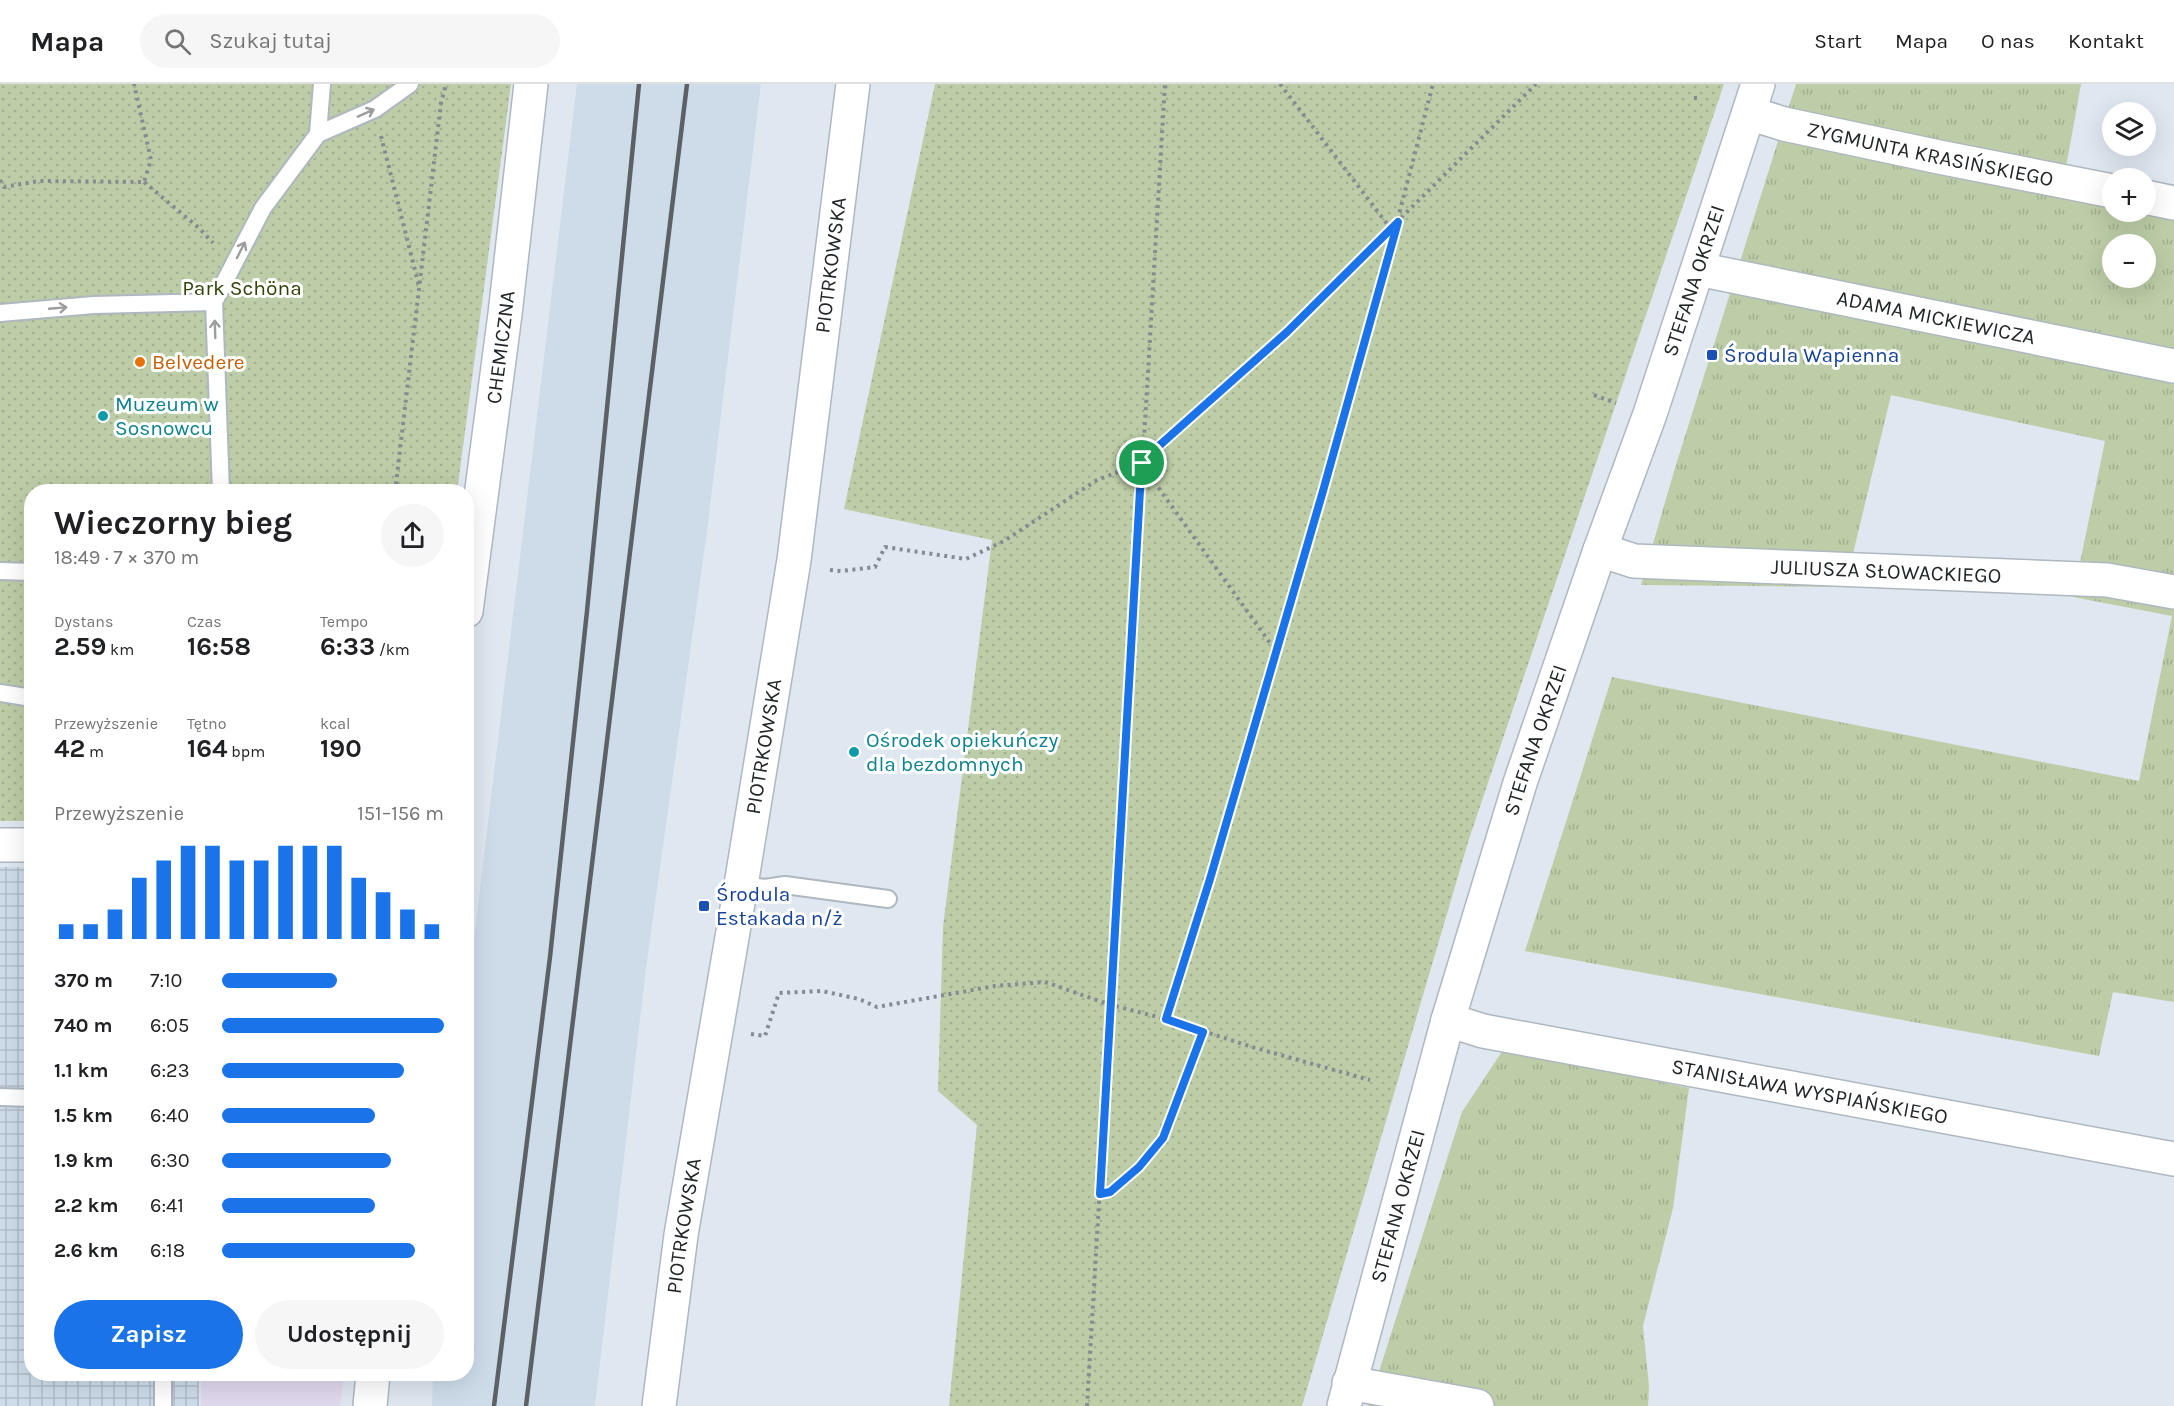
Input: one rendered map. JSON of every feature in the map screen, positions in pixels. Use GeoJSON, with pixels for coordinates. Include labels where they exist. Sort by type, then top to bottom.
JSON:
{"type":"FeatureCollection","features":[{"type":"Feature","properties":{"kind":"street","name":"CHEMICZNA"},"geometry":{"type":"LineString","coordinates":[[474,550],[505,314],[531,84]]}},
{"type":"Feature","properties":{"kind":"street","name":"PIOTRKOWSKA"},"geometry":{"type":"LineString","coordinates":[[659,1406],[681,1235],[793,567],[853,84]]}},
{"type":"Feature","properties":{"kind":"street","name":"ZYGMUNTA KRASIŃSKIEGO"},"geometry":{"type":"LineString","coordinates":[[1754,99],[1784,124],[2102,189]]}},
{"type":"Feature","properties":{"kind":"street","name":"STEFANA OKRZEI"},"geometry":{"type":"LineString","coordinates":[[1346,1395],[1448,1020],[1520,783],[1600,550],[1650,414],[1754,99]]}},
{"type":"Feature","properties":{"kind":"street"},"geometry":{"type":"LineString","coordinates":[[2156,200],[2174,203]]}},
{"type":"Feature","properties":{"kind":"street","name":"ADAMA MICKIEWICZA"},"geometry":{"type":"LineString","coordinates":[[1698,269],[2174,366]]}},
{"type":"Feature","properties":{"kind":"street","name":"JULIUSZA SŁOWACKIEGO"},"geometry":{"type":"LineString","coordinates":[[1600,550],[1634,561],[2107,580],[2174,592]]}},
{"type":"Feature","properties":{"kind":"street"},"geometry":{"type":"LineString","coordinates":[[0,845],[24,845]]}},
{"type":"Feature","properties":{"kind":"street","name":"STANISŁAWA WYSPIAŃSKIEGO"},"geometry":{"type":"LineString","coordinates":[[1448,1020],[1483,1031],[2174,1159]]}},
{"type":"Feature","properties":{"kind":"street"},"geometry":{"type":"LineString","coordinates":[[370,1406],[373,1381]]}},
{"type":"Feature","properties":{"kind":"street"},"geometry":{"type":"LineString","coordinates":[[1346,1395],[1477,1406]]}},
{"type":"Feature","properties":{"kind":"lane"},"geometry":{"type":"LineString","coordinates":[[318,134],[322,84]]}},
{"type":"Feature","properties":{"kind":"lane"},"geometry":{"type":"LineString","coordinates":[[220,484],[214,302],[263,208],[318,134],[375,109],[410,84]]}},
{"type":"Feature","properties":{"kind":"lane"},"geometry":{"type":"LineString","coordinates":[[0,313],[94,305],[214,302]]}},
{"type":"Feature","properties":{"kind":"lane"},"geometry":{"type":"LineString","coordinates":[[0,571],[24,572]]}},
{"type":"Feature","properties":{"kind":"lane"},"geometry":{"type":"LineString","coordinates":[[0,693],[24,697]]}},
{"type":"Feature","properties":{"kind":"lane"},"geometry":{"type":"LineString","coordinates":[[741,885],[765,888],[785,885],[888,899]]}},
{"type":"Feature","properties":{"kind":"lane"},"geometry":{"type":"LineString","coordinates":[[0,1097],[24,1098]]}},
{"type":"Feature","properties":{"kind":"lane"},"geometry":{"type":"LineString","coordinates":[[163,1381],[163,1406]]}},
{"type":"Feature","properties":{"kind":"path"},"geometry":{"type":"LineString","coordinates":[[134,84],[151,160],[144,182]]}},
{"type":"Feature","properties":{"kind":"path"},"geometry":{"type":"LineString","coordinates":[[396,484],[441,104],[446,84]]}},
{"type":"Feature","properties":{"kind":"path"},"geometry":{"type":"LineString","coordinates":[[1087,1406],[1165,84]]}},
{"type":"Feature","properties":{"kind":"path"},"geometry":{"type":"LineString","coordinates":[[1280,84],[1391,229]]}},
{"type":"Feature","properties":{"kind":"path"},"geometry":{"type":"LineString","coordinates":[[1166,1019],[1210,879],[1277,649],[1398,222],[1433,84]]}},
{"type":"Feature","properties":{"kind":"path"},"geometry":{"type":"LineString","coordinates":[[1142,455],[1152,452],[1287,332],[1536,84]]}},
{"type":"Feature","properties":{"kind":"path"},"geometry":{"type":"LineString","coordinates":[[375,109],[420,290]]}},
{"type":"Feature","properties":{"kind":"path"},"geometry":{"type":"LineString","coordinates":[[0,192],[1,184],[144,182],[199,228],[234,264]]}},
{"type":"Feature","properties":{"kind":"path"},"geometry":{"type":"LineString","coordinates":[[793,567],[841,571],[875,567],[885,547],[966,559],[1004,540],[1097,480],[1142,463]]}},
{"type":"Feature","properties":{"kind":"path"},"geometry":{"type":"LineString","coordinates":[[1142,475],[1150,476],[1270,643],[1277,649]]}},
{"type":"Feature","properties":{"kind":"path"},"geometry":{"type":"LineString","coordinates":[[748,1034],[765,1036],[779,993],[822,991],[859,999],[877,1007],[995,986],[1045,982],[1111,1005],[1166,1019],[1203,1032],[1370,1080]]}},
{"type":"Feature","properties":{"kind":"path"},"geometry":{"type":"LineString","coordinates":[[1100,1194],[1110,1192],[1139,1167],[1163,1138],[1203,1032]]}},
{"type":"Feature","properties":{"kind":"shaded area"},"geometry":{"type":"Polygon","coordinates":[[[577,84],[761,84],[707,531],[646,968],[595,1406],[432,1406],[433,1381],[474,1381],[474,939],[577,84]]]}},
{"type":"Feature","properties":{"kind":"shaded area"},"geometry":{"type":"Polygon","coordinates":[[[0,867],[24,867],[24,1381],[199,1381],[199,1406],[0,1406],[0,867]]]}},
{"type":"Feature","properties":{"kind":"shaded area"},"geometry":{"type":"Polygon","coordinates":[[[201,1381],[343,1381],[340,1406],[201,1406],[201,1381]]]}},
{"type":"Feature","properties":{"kind":"green space","name":"Park Schöna"},"geometry":{"type":"Polygon","coordinates":[[[0,84],[511,84],[458,484],[24,484],[24,821],[0,821],[0,84]]]}},
{"type":"Feature","properties":{"kind":"green space"},"geometry":{"type":"Polygon","coordinates":[[[935,84],[1724,84],[1469,839],[1302,1406],[949,1406],[977,1125],[938,1091],[943,927],[992,540],[844,509],[935,84]]]}},
{"type":"Feature","properties":{"kind":"green space"},"geometry":{"type":"Polygon","coordinates":[[[1796,84],[2081,84],[2066,167],[2102,176],[2102,222],[2156,222],[2156,203],[2174,189],[2174,1002],[2113,992],[2099,1056],[1525,951],[1612,677],[2139,781],[2172,616],[2073,597],[2105,441],[1891,395],[1845,587],[1641,585],[1675,468],[1796,84]]]}},
{"type":"Feature","properties":{"kind":"green space"},"geometry":{"type":"Polygon","coordinates":[[[1503,1050],[1689,1088],[1673,1208],[1643,1326],[1649,1386],[1648,1406],[1368,1406],[1462,1112],[1503,1050]]]}},
{"type":"Feature","properties":{"kind":"railway"},"geometry":{"type":"LineString","coordinates":[[494,1406],[550,957],[639,84]]}},
{"type":"Feature","properties":{"kind":"railway"},"geometry":{"type":"LineString","coordinates":[[526,1406],[687,84]]}},
{"type":"Feature","properties":{"kind":"place","name":"Środula Wapienna"},"geometry":{"type":"Point","coordinates":[1712,355]}},
{"type":"Feature","properties":{"kind":"place","name":"Belvedere"},"geometry":{"type":"Point","coordinates":[140,362]}},
{"type":"Feature","properties":{"kind":"place","name":"Muzeum w Sosnowcu"},"geometry":{"type":"Point","coordinates":[103,416]}},
{"type":"Feature","properties":{"kind":"place","name":"Ośrodek opiekuńczy dla bezdomnych"},"geometry":{"type":"Point","coordinates":[854,752]}},
{"type":"Feature","properties":{"kind":"place","name":"Środula Estakada n/ż"},"geometry":{"type":"Point","coordinates":[704,906]}},
{"type":"Feature","properties":{"kind":"route"},"geometry":{"type":"LineString","coordinates":[[1398,222],[1323,491],[1210,879],[1166,1019],[1203,1032],[1163,1138],[1139,1167],[1110,1192],[1100,1194],[1104,1132],[1142,463],[1142,455],[1152,452],[1287,332],[1398,222]]}}]}
